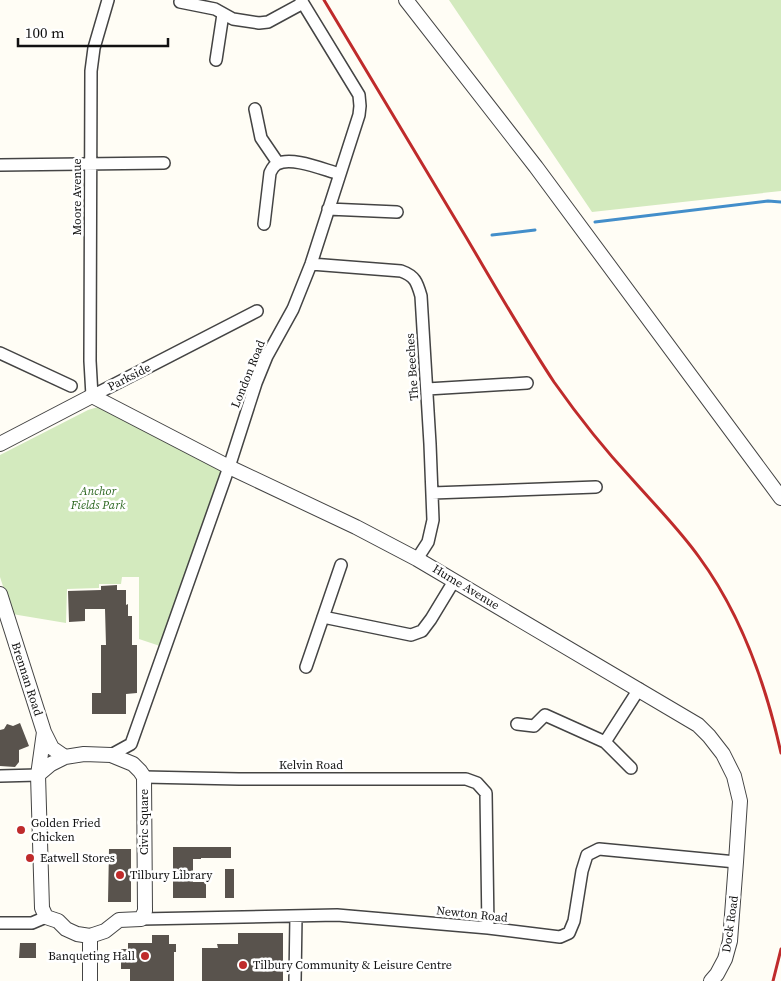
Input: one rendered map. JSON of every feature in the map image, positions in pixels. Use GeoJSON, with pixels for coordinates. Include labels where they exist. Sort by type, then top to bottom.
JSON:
{"type":"FeatureCollection","features":[{"type":"Feature","properties":{"kind":"street","name":"Moore Avenue"},"geometry":{"type":"LineString","coordinates":[[92,396],[90,361],[91,71],[94,48],[108,0]]}},
{"type":"Feature","properties":{"kind":"street"},"geometry":{"type":"LineString","coordinates":[[406,0],[536,167],[781,498]]}},
{"type":"Feature","properties":{"kind":"street","name":"London Road"},"geometry":{"type":"LineString","coordinates":[[131,744],[229,467],[256,384],[267,356],[293,309],[311,264],[359,115],[360,106],[358,95],[302,1],[268,22],[259,23],[233,19],[215,9],[180,2]]}},
{"type":"Feature","properties":{"kind":"street"},"geometry":{"type":"LineString","coordinates":[[216,60],[223,14]]}},
{"type":"Feature","properties":{"kind":"street"},"geometry":{"type":"LineString","coordinates":[[255,109],[261,138],[278,163]]}},
{"type":"Feature","properties":{"kind":"street"},"geometry":{"type":"LineString","coordinates":[[264,224],[270,173],[278,163],[288,160],[296,161],[340,174]]}},
{"type":"Feature","properties":{"kind":"street"},"geometry":{"type":"LineString","coordinates":[[0,164],[91,165],[164,163]]}},
{"type":"Feature","properties":{"kind":"street"},"geometry":{"type":"LineString","coordinates":[[328,209],[398,212]]}},
{"type":"Feature","properties":{"kind":"street","name":"The Beeches"},"geometry":{"type":"LineString","coordinates":[[311,264],[400,271],[409,274],[415,280],[421,296],[433,520],[428,542],[417,559]]}},
{"type":"Feature","properties":{"kind":"street","name":"Parkside"},"geometry":{"type":"LineString","coordinates":[[0,444],[257,311]]}},
{"type":"Feature","properties":{"kind":"street"},"geometry":{"type":"LineString","coordinates":[[0,353],[71,386]]}},
{"type":"Feature","properties":{"kind":"street"},"geometry":{"type":"LineString","coordinates":[[427,389],[527,383]]}},
{"type":"Feature","properties":{"kind":"street","name":"Hume Avenue"},"geometry":{"type":"LineString","coordinates":[[92,396],[229,467],[356,527],[417,559],[698,725],[723,754],[734,776],[740,802],[736,862]]}},
{"type":"Feature","properties":{"kind":"street"},"geometry":{"type":"LineString","coordinates":[[432,493],[596,487]]}},
{"type":"Feature","properties":{"kind":"street"},"geometry":{"type":"LineString","coordinates":[[306,667],[341,565]]}},
{"type":"Feature","properties":{"kind":"street"},"geometry":{"type":"LineString","coordinates":[[323,617],[411,635],[422,631],[432,619],[454,581]]}},
{"type":"Feature","properties":{"kind":"street","name":"Brennan Road"},"geometry":{"type":"LineString","coordinates":[[0,594],[44,732],[52,748],[65,757]]}},
{"type":"Feature","properties":{"kind":"street"},"geometry":{"type":"LineString","coordinates":[[605,742],[639,689]]}},
{"type":"Feature","properties":{"kind":"street"},"geometry":{"type":"LineString","coordinates":[[517,724],[534,726],[545,715],[605,742],[631,768]]}},
{"type":"Feature","properties":{"kind":"street"},"geometry":{"type":"LineString","coordinates":[[44,732],[38,775],[42,908],[46,917],[77,934],[90,936],[105,931],[120,920],[141,919]]}},
{"type":"Feature","properties":{"kind":"street"},"geometry":{"type":"LineString","coordinates":[[111,755],[131,744],[132,755],[140,773]]}},
{"type":"Feature","properties":{"kind":"street"},"geometry":{"type":"LineString","coordinates":[[0,776],[38,775],[51,764],[65,757],[84,754],[111,755],[133,764],[140,773]]}},
{"type":"Feature","properties":{"kind":"street","name":"Kelvin Road"},"geometry":{"type":"LineString","coordinates":[[140,773],[239,779],[466,778],[477,783],[486,793],[488,928]]}},
{"type":"Feature","properties":{"kind":"street","name":"Civic Square"},"geometry":{"type":"LineString","coordinates":[[140,773],[145,911],[141,919]]}},
{"type":"Feature","properties":{"kind":"street","name":"Newton Road"},"geometry":{"type":"LineString","coordinates":[[141,919],[337,915],[488,928],[560,937],[569,933],[574,921],[582,871],[587,855],[599,849],[736,862]]}},
{"type":"Feature","properties":{"kind":"street","name":"Dock Road"},"geometry":{"type":"LineString","coordinates":[[712,981],[725,959],[730,941],[736,862]]}},
{"type":"Feature","properties":{"kind":"street"},"geometry":{"type":"LineString","coordinates":[[295,981],[296,916]]}},
{"type":"Feature","properties":{"kind":"street"},"geometry":{"type":"LineString","coordinates":[[0,923],[32,923],[46,917]]}},
{"type":"Feature","properties":{"kind":"street"},"geometry":{"type":"LineString","coordinates":[[90,936],[90,981]]}},
{"type":"Feature","properties":{"kind":"green space"},"geometry":{"type":"Polygon","coordinates":[[[449,0],[781,0],[781,191],[592,212],[449,0]]]}},
{"type":"Feature","properties":{"kind":"green space","name":"Anchor Fields Park"},"geometry":{"type":"Polygon","coordinates":[[[98,407],[104,408],[220,469],[221,473],[160,646],[139,639],[139,577],[122,577],[121,584],[99,584],[99,588],[67,589],[66,623],[12,614],[0,577],[0,455],[88,410],[98,407]]]}},
{"type":"Feature","properties":{"kind":"building"},"geometry":{"type":"Polygon","coordinates":[[[117,585],[117,590],[126,590],[128,616],[132,616],[132,645],[137,645],[137,693],[126,694],[126,714],[92,714],[92,693],[101,693],[101,645],[106,645],[105,609],[85,609],[85,621],[69,622],[68,591],[101,590],[101,586],[117,585]]]}},
{"type":"Feature","properties":{"kind":"building"},"geometry":{"type":"Polygon","coordinates":[[[20,723],[29,746],[19,750],[19,762],[15,767],[0,766],[0,730],[4,729],[7,724],[13,726],[20,723]]]}},
{"type":"Feature","properties":{"kind":"building"},"geometry":{"type":"Polygon","coordinates":[[[173,847],[231,847],[231,858],[193,859],[193,882],[206,882],[206,898],[173,898],[173,847]]]}},
{"type":"Feature","properties":{"kind":"building","name":"Tilbury Library"},"geometry":{"type":"Polygon","coordinates":[[[109,849],[131,849],[131,902],[108,902],[109,849]]]}},
{"type":"Feature","properties":{"kind":"building"},"geometry":{"type":"Polygon","coordinates":[[[225,869],[234,869],[234,898],[225,898],[225,869]]]}},
{"type":"Feature","properties":{"kind":"building","name":"Tilbury Community & Leisure Centre"},"geometry":{"type":"Polygon","coordinates":[[[238,933],[283,933],[283,981],[202,981],[202,948],[218,948],[217,944],[238,944],[238,933]]]}},
{"type":"Feature","properties":{"kind":"building","name":"Banqueting Hall"},"geometry":{"type":"Polygon","coordinates":[[[152,935],[169,935],[169,944],[176,944],[176,952],[174,952],[174,981],[130,981],[130,969],[121,969],[121,949],[128,949],[128,943],[152,943],[152,935]]]}},
{"type":"Feature","properties":{"kind":"building"},"geometry":{"type":"Polygon","coordinates":[[[20,943],[36,943],[36,958],[19,958],[20,943]]]}},
{"type":"Feature","properties":{"kind":"waterway"},"geometry":{"type":"LineString","coordinates":[[595,222],[768,201],[781,202]]}},
{"type":"Feature","properties":{"kind":"waterway"},"geometry":{"type":"LineString","coordinates":[[492,235],[535,230]]}},
{"type":"Feature","properties":{"kind":"railway"},"geometry":{"type":"LineString","coordinates":[[324,0],[554,382],[601,444],[667,517],[714,579],[739,626],[760,676],[781,753]]}},
{"type":"Feature","properties":{"kind":"railway"},"geometry":{"type":"LineString","coordinates":[[773,981],[781,949]]}},
{"type":"Feature","properties":{"kind":"place","name":"Golden Fried Chicken"},"geometry":{"type":"Point","coordinates":[21,830]}},
{"type":"Feature","properties":{"kind":"place","name":"Eatwell Stores"},"geometry":{"type":"Point","coordinates":[30,858]}},
{"type":"Feature","properties":{"kind":"place","name":"Tilbury Library"},"geometry":{"type":"Point","coordinates":[120,875]}},
{"type":"Feature","properties":{"kind":"place","name":"Banqueting Hall"},"geometry":{"type":"Point","coordinates":[145,956]}},
{"type":"Feature","properties":{"kind":"place","name":"Tilbury Community & Leisure Centre"},"geometry":{"type":"Point","coordinates":[243,965]}}]}
